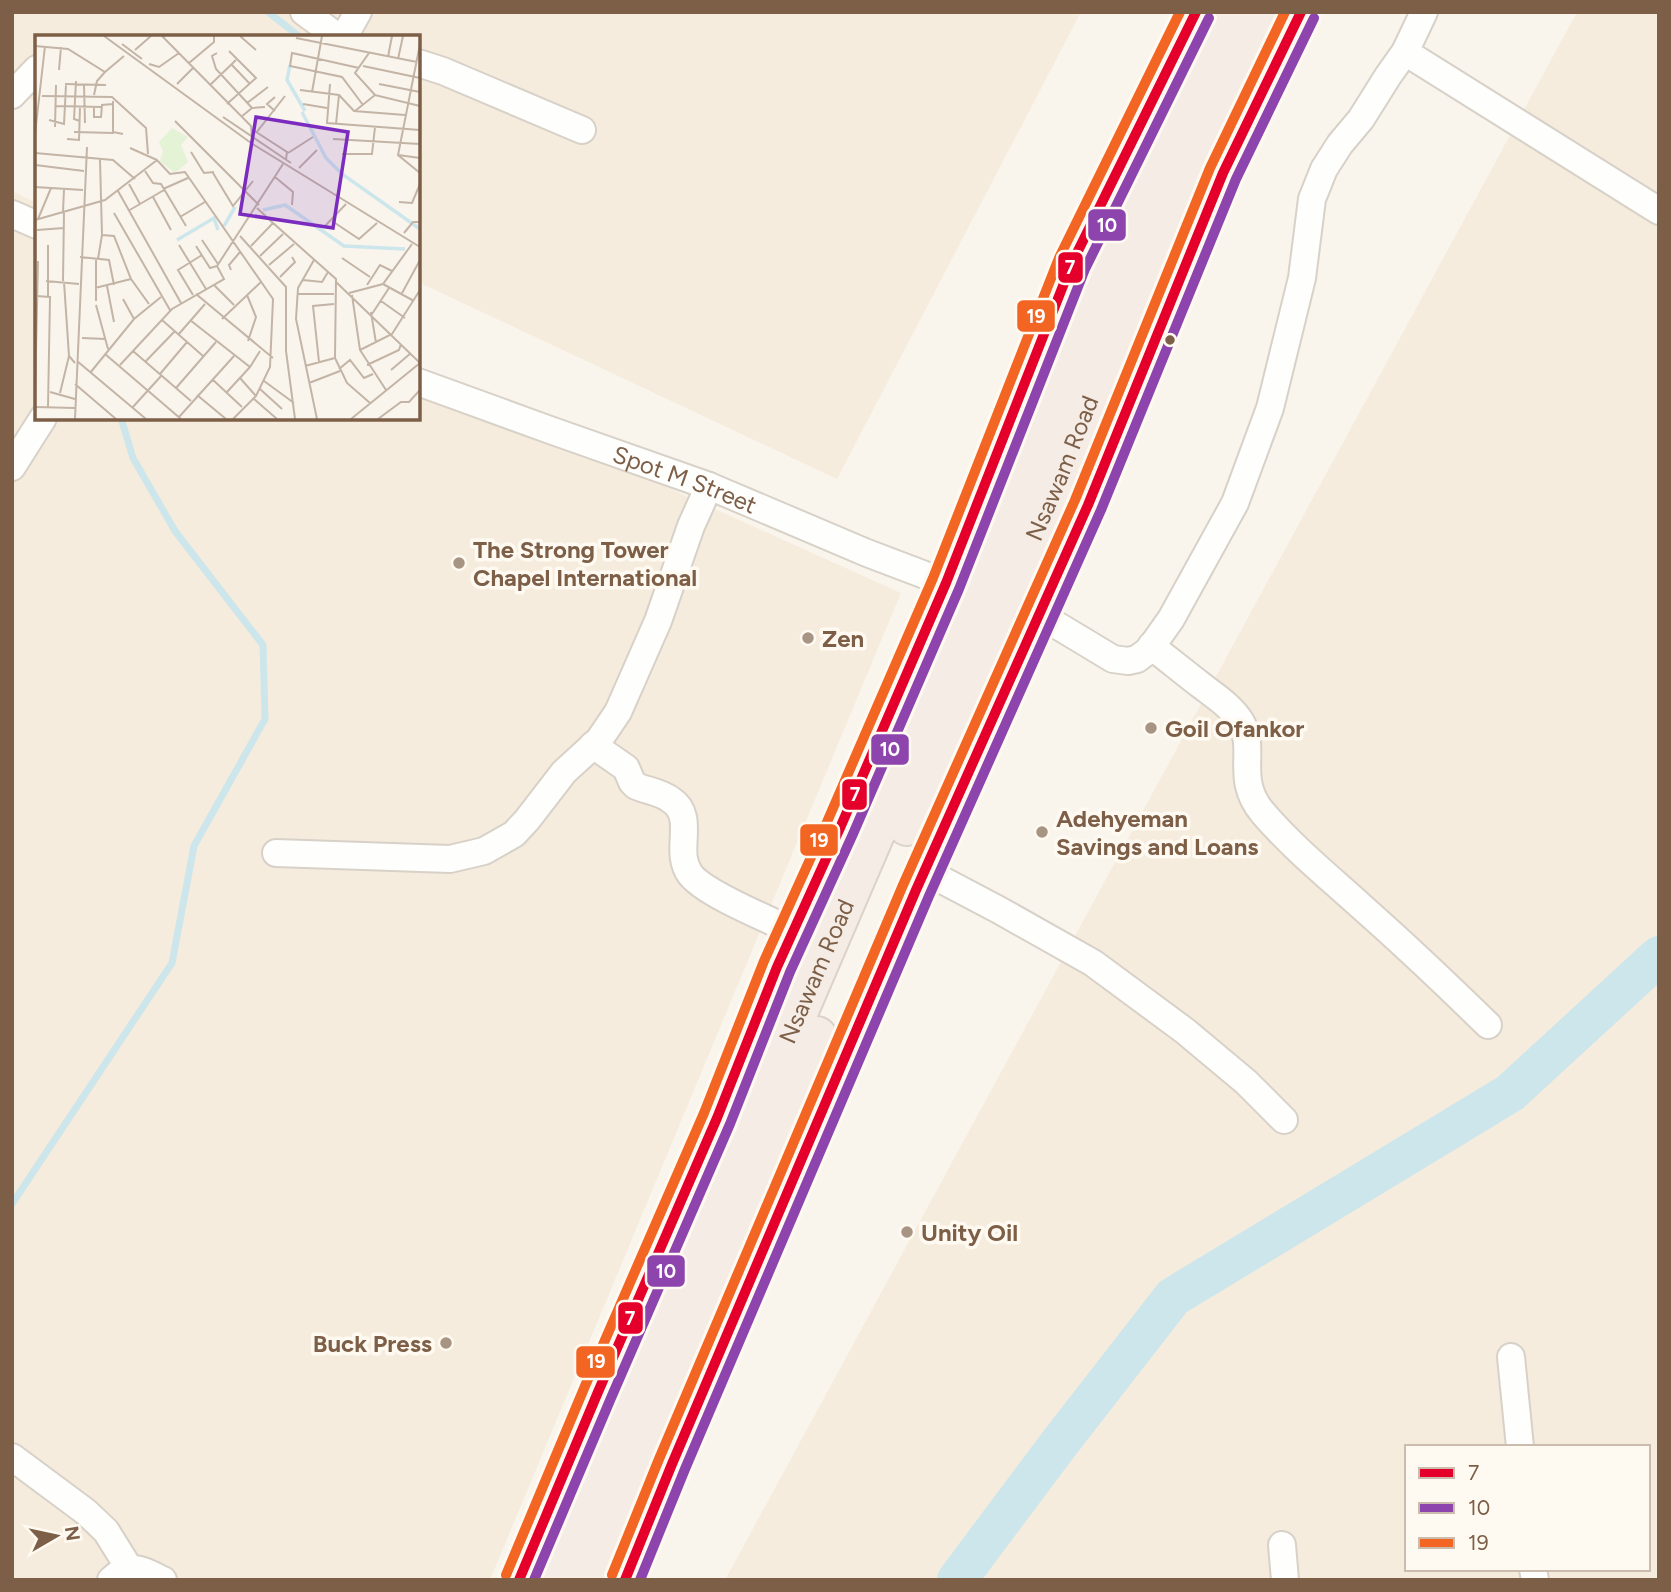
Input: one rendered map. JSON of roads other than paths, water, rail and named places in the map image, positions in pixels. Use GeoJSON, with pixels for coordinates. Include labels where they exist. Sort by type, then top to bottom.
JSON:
{"type":"FeatureCollection","features":[{"type":"Feature","properties":{"kind":"highway","name":"Nsawam Road"},"geometry":{"type":"LineString","coordinates":[[554,1580],[605,1458],[686,1283],[760,1101],[927,713],[1114,254],[1221,12]]}},
{"type":"Feature","properties":{"kind":"highway","name":"Nsawam Road"},"geometry":{"type":"LineString","coordinates":[[590,1580],[844,972],[1059,477],[1115,334],[1256,12]]}},
{"type":"Feature","properties":{"kind":"main road"},"geometry":{"type":"LineString","coordinates":[[519,1580],[717,1118],[777,967],[946,583],[1072,263],[1196,12]]}},
{"type":"Feature","properties":{"kind":"main road"},"geometry":{"type":"LineString","coordinates":[[625,1580],[768,1237],[925,872],[1088,505],[1223,173],[1301,12]]}},
{"type":"Feature","properties":{"kind":"street"},"geometry":{"type":"LineString","coordinates":[[304,12],[335,35]]}},
{"type":"Feature","properties":{"kind":"street"},"geometry":{"type":"LineString","coordinates":[[345,35],[358,12]]}},
{"type":"Feature","properties":{"kind":"street"},"geometry":{"type":"LineString","coordinates":[[1040,615],[1113,659],[1128,661],[1137,659],[1151,646],[1171,619],[1235,503],[1270,408],[1302,278],[1312,199],[1324,169],[1405,52],[1424,12]]}},
{"type":"Feature","properties":{"kind":"street"},"geometry":{"type":"LineString","coordinates":[[1405,52],[1659,211]]}},
{"type":"Feature","properties":{"kind":"street"},"geometry":{"type":"LineString","coordinates":[[420,64],[582,130]]}},
{"type":"Feature","properties":{"kind":"street"},"geometry":{"type":"LineString","coordinates":[[12,95],[35,71]]}},
{"type":"Feature","properties":{"kind":"street"},"geometry":{"type":"LineString","coordinates":[[12,214],[35,224]]}},
{"type":"Feature","properties":{"kind":"street","name":"Spot M Street"},"geometry":{"type":"LineString","coordinates":[[420,383],[709,486],[867,553],[946,583]]}},
{"type":"Feature","properties":{"kind":"street"},"geometry":{"type":"LineString","coordinates":[[12,467],[42,420]]}},
{"type":"Feature","properties":{"kind":"street"},"geometry":{"type":"LineString","coordinates":[[276,853],[450,859],[484,851],[514,834],[564,772],[609,727],[618,712],[658,621],[691,526],[709,486]]}},
{"type":"Feature","properties":{"kind":"street"},"geometry":{"type":"LineString","coordinates":[[1151,646],[1213,694],[1241,722],[1247,741],[1246,773],[1254,802],[1263,813],[1290,842],[1434,971],[1488,1025]]}},
{"type":"Feature","properties":{"kind":"street"},"geometry":{"type":"LineString","coordinates":[[593,745],[626,768],[636,786],[670,798],[682,811],[685,825],[685,867],[698,883],[793,931]]}},
{"type":"Feature","properties":{"kind":"street"},"geometry":{"type":"LineString","coordinates":[[925,872],[1093,963],[1185,1031],[1246,1082],[1284,1120]]}},
{"type":"Feature","properties":{"kind":"street"},"geometry":{"type":"LineString","coordinates":[[1511,1357],[1520,1445]]}},
{"type":"Feature","properties":{"kind":"street"},"geometry":{"type":"LineString","coordinates":[[12,1457],[86,1512],[106,1531],[120,1574],[139,1569],[163,1580]]}},
{"type":"Feature","properties":{"kind":"street"},"geometry":{"type":"LineString","coordinates":[[1282,1545],[1284,1580]]}},
{"type":"Feature","properties":{"kind":"waterway"},"geometry":{"type":"LineString","coordinates":[[268,12],[297,35]]}},
{"type":"Feature","properties":{"kind":"waterway"},"geometry":{"type":"LineString","coordinates":[[12,1204],[172,963],[194,846],[265,719],[263,645],[175,531],[133,458],[122,420]]}},
{"type":"Feature","properties":{"kind":"waterway"},"geometry":{"type":"LineString","coordinates":[[957,1580],[1173,1297],[1510,1093],[1659,956]]}},
{"type":"Feature","properties":{"kind":"place","name":"The Strong Tower Chapel International"},"geometry":{"type":"Point","coordinates":[459,563]}},
{"type":"Feature","properties":{"kind":"place","name":"Zen"},"geometry":{"type":"Point","coordinates":[808,638]}},
{"type":"Feature","properties":{"kind":"place","name":"Goil Ofankor"},"geometry":{"type":"Point","coordinates":[1151,728]}},
{"type":"Feature","properties":{"kind":"place","name":"Adehyeman Savings and Loans"},"geometry":{"type":"Point","coordinates":[1042,832]}},
{"type":"Feature","properties":{"kind":"place","name":"Unity Oil"},"geometry":{"type":"Point","coordinates":[907,1232]}},
{"type":"Feature","properties":{"kind":"place","name":"Buck Press"},"geometry":{"type":"Point","coordinates":[446,1343]}}]}
